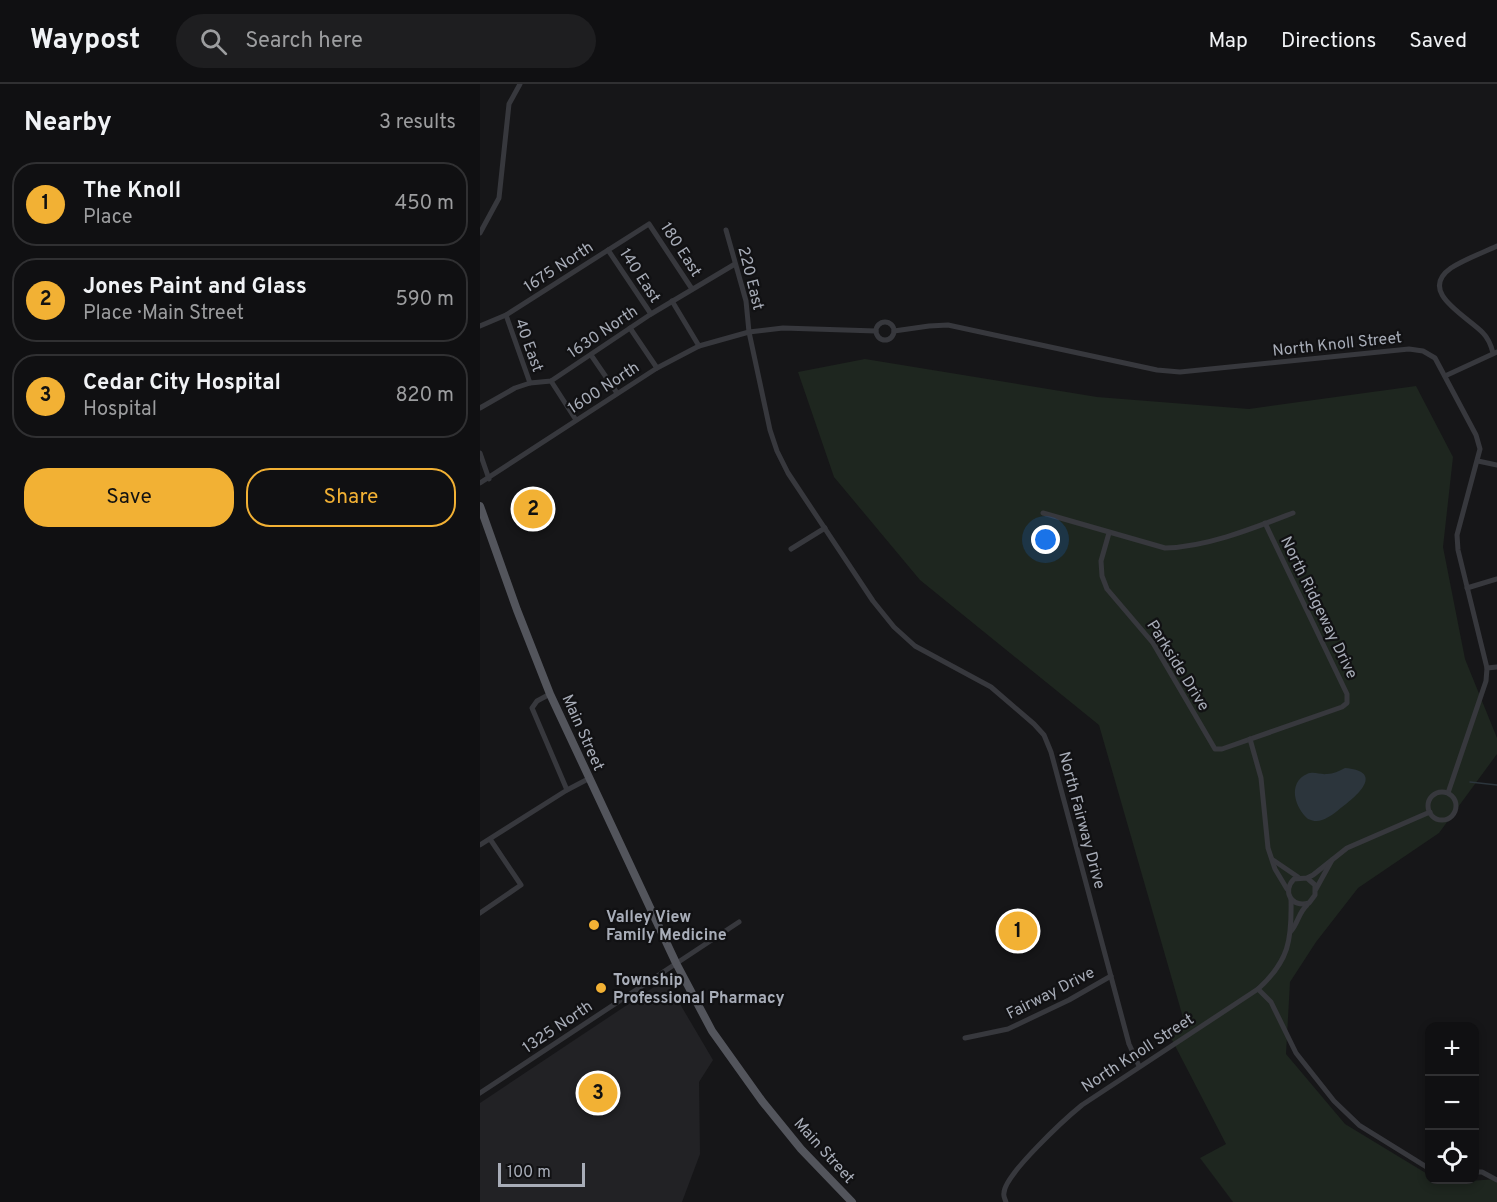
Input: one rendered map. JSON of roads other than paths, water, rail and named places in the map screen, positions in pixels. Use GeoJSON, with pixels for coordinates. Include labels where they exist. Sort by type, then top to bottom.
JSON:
{"type":"FeatureCollection","features":[{"type":"Feature","properties":{"kind":"main road","name":"Main Street"},"geometry":{"type":"LineString","coordinates":[[480,506],[550,694],[676,963],[712,1031],[761,1100],[794,1141],[852,1202]]}},
{"type":"Feature","properties":{"kind":"street"},"geometry":{"type":"LineString","coordinates":[[480,233],[500,198],[509,104],[520,84]]}},
{"type":"Feature","properties":{"kind":"street","name":"1675 North"},"geometry":{"type":"LineString","coordinates":[[480,326],[506,315],[649,224]]}},
{"type":"Feature","properties":{"kind":"street","name":"180 East"},"geometry":{"type":"LineString","coordinates":[[649,224],[692,289]]}},
{"type":"Feature","properties":{"kind":"street","name":"220 East"},"geometry":{"type":"LineString","coordinates":[[726,230],[746,301],[749,332]]}},
{"type":"Feature","properties":{"kind":"street"},"geometry":{"type":"LineString","coordinates":[[1445,376],[1495,352],[1488,338],[1443,300],[1440,288],[1443,275],[1453,267],[1497,246]]}},
{"type":"Feature","properties":{"kind":"street","name":"140 East"},"geometry":{"type":"LineString","coordinates":[[608,250],[651,314]]}},
{"type":"Feature","properties":{"kind":"street","name":"1630 North"},"geometry":{"type":"LineString","coordinates":[[480,408],[515,388],[530,383],[551,381],[651,314],[735,264]]}},
{"type":"Feature","properties":{"kind":"street"},"geometry":{"type":"LineString","coordinates":[[672,302],[699,346]]}},
{"type":"Feature","properties":{"kind":"street","name":"40 East"},"geometry":{"type":"LineString","coordinates":[[506,315],[530,383]]}},
{"type":"Feature","properties":{"kind":"street","name":"North Knoll Street"},"geometry":{"type":"LineString","coordinates":[[887,322],[892,325],[894,331],[892,337],[885,341],[879,339],[876,331],[878,325],[887,322]]}},
{"type":"Feature","properties":{"kind":"street","name":"North Knoll Street"},"geometry":{"type":"LineString","coordinates":[[894,331],[948,325],[1157,370],[1180,372],[1409,349],[1423,351],[1434,358],[1476,435],[1480,449],[1457,535],[1458,550],[1487,668],[1486,681],[1448,793]]}},
{"type":"Feature","properties":{"kind":"street"},"geometry":{"type":"LineString","coordinates":[[630,328],[657,368]]}},
{"type":"Feature","properties":{"kind":"street","name":"North Knoll Street"},"geometry":{"type":"LineString","coordinates":[[749,332],[783,328],[876,331]]}},
{"type":"Feature","properties":{"kind":"street","name":"1600 North"},"geometry":{"type":"LineString","coordinates":[[480,483],[657,368],[699,346],[749,332]]}},
{"type":"Feature","properties":{"kind":"street","name":"North Fairway Drive"},"geometry":{"type":"LineString","coordinates":[[749,332],[770,430],[777,451],[788,472],[873,601],[894,627],[915,646],[991,687],[1044,735],[1051,752],[1129,1044],[1139,1066]]}},
{"type":"Feature","properties":{"kind":"street"},"geometry":{"type":"LineString","coordinates":[[591,355],[617,393]]}},
{"type":"Feature","properties":{"kind":"street"},"geometry":{"type":"LineString","coordinates":[[551,381],[576,420]]}},
{"type":"Feature","properties":{"kind":"street"},"geometry":{"type":"LineString","coordinates":[[480,453],[489,479]]}},
{"type":"Feature","properties":{"kind":"street"},"geometry":{"type":"LineString","coordinates":[[1478,461],[1497,465]]}},
{"type":"Feature","properties":{"kind":"street"},"geometry":{"type":"LineString","coordinates":[[1043,513],[1165,548],[1186,547],[1293,513]]}},
{"type":"Feature","properties":{"kind":"street","name":"North Ridgeway Drive"},"geometry":{"type":"LineString","coordinates":[[1250,739],[1347,703],[1347,694],[1265,523]]}},
{"type":"Feature","properties":{"kind":"street"},"geometry":{"type":"LineString","coordinates":[[792,549],[825,528]]}},
{"type":"Feature","properties":{"kind":"street","name":"Parkside Drive"},"geometry":{"type":"LineString","coordinates":[[1109,533],[1101,561],[1102,576],[1107,589],[1153,643],[1215,749],[1222,749],[1250,739]]}},
{"type":"Feature","properties":{"kind":"street"},"geometry":{"type":"LineString","coordinates":[[1467,588],[1497,579]]}},
{"type":"Feature","properties":{"kind":"street"},"geometry":{"type":"LineString","coordinates":[[1487,668],[1497,667]]}},
{"type":"Feature","properties":{"kind":"street"},"geometry":{"type":"LineString","coordinates":[[550,694],[537,701],[532,708],[567,790]]}},
{"type":"Feature","properties":{"kind":"street","name":"North Knoll Street"},"geometry":{"type":"LineString","coordinates":[[1006,1202],[1003,1192],[1010,1176],[1068,1117],[1139,1066],[1258,989],[1275,974],[1285,956],[1291,932],[1291,899],[1286,884],[1275,869],[1274,860],[1268,848],[1261,778],[1250,739]]}},
{"type":"Feature","properties":{"kind":"street"},"geometry":{"type":"LineString","coordinates":[[480,845],[588,779]]}},
{"type":"Feature","properties":{"kind":"street","name":"North Knoll Street"},"geometry":{"type":"LineString","coordinates":[[1437,793],[1448,793],[1455,800],[1455,810],[1444,820],[1438,819],[1430,812],[1429,801],[1437,793]]}},
{"type":"Feature","properties":{"kind":"street","name":"North Knoll Street"},"geometry":{"type":"LineString","coordinates":[[1307,878],[1347,848],[1430,812]]}},
{"type":"Feature","properties":{"kind":"street"},"geometry":{"type":"LineString","coordinates":[[480,913],[521,885],[490,839]]}},
{"type":"Feature","properties":{"kind":"street"},"geometry":{"type":"LineString","coordinates":[[1274,860],[1299,877],[1312,880],[1316,889]]}},
{"type":"Feature","properties":{"kind":"street","name":"North Knoll Street"},"geometry":{"type":"LineString","coordinates":[[1291,932],[1302,909],[1315,895],[1332,860]]}},
{"type":"Feature","properties":{"kind":"street"},"geometry":{"type":"LineString","coordinates":[[1288,891],[1291,882],[1299,877]]}},
{"type":"Feature","properties":{"kind":"street"},"geometry":{"type":"LineString","coordinates":[[1291,899],[1298,904],[1309,903]]}},
{"type":"Feature","properties":{"kind":"street","name":"1325 North"},"geometry":{"type":"LineString","coordinates":[[480,1093],[739,922]]}},
{"type":"Feature","properties":{"kind":"street","name":"Fairway Drive"},"geometry":{"type":"LineString","coordinates":[[965,1038],[1008,1029],[1069,1000],[1111,976]]}},
{"type":"Feature","properties":{"kind":"street"},"geometry":{"type":"LineString","coordinates":[[1258,989],[1271,1002],[1296,1053],[1334,1101],[1359,1125],[1425,1166]]}},
{"type":"Feature","properties":{"kind":"street"},"geometry":{"type":"LineString","coordinates":[[1479,1172],[1497,1180]]}},
{"type":"Feature","properties":{"kind":"waterway"},"geometry":{"type":"LineString","coordinates":[[1470,782],[1497,785]]}},
{"type":"Feature","properties":{"kind":"place","name":"Jones Paint and Glass"},"geometry":{"type":"Point","coordinates":[533,509]}},
{"type":"Feature","properties":{"kind":"place","name":"Valley View Family Medicine"},"geometry":{"type":"Point","coordinates":[594,925]}},
{"type":"Feature","properties":{"kind":"place","name":"The Knoll"},"geometry":{"type":"Point","coordinates":[1018,931]}},
{"type":"Feature","properties":{"kind":"place","name":"Township Professional Pharmacy"},"geometry":{"type":"Point","coordinates":[601,988]}},
{"type":"Feature","properties":{"kind":"place","name":"Cedar City Hospital"},"geometry":{"type":"Point","coordinates":[598,1093]}}]}
